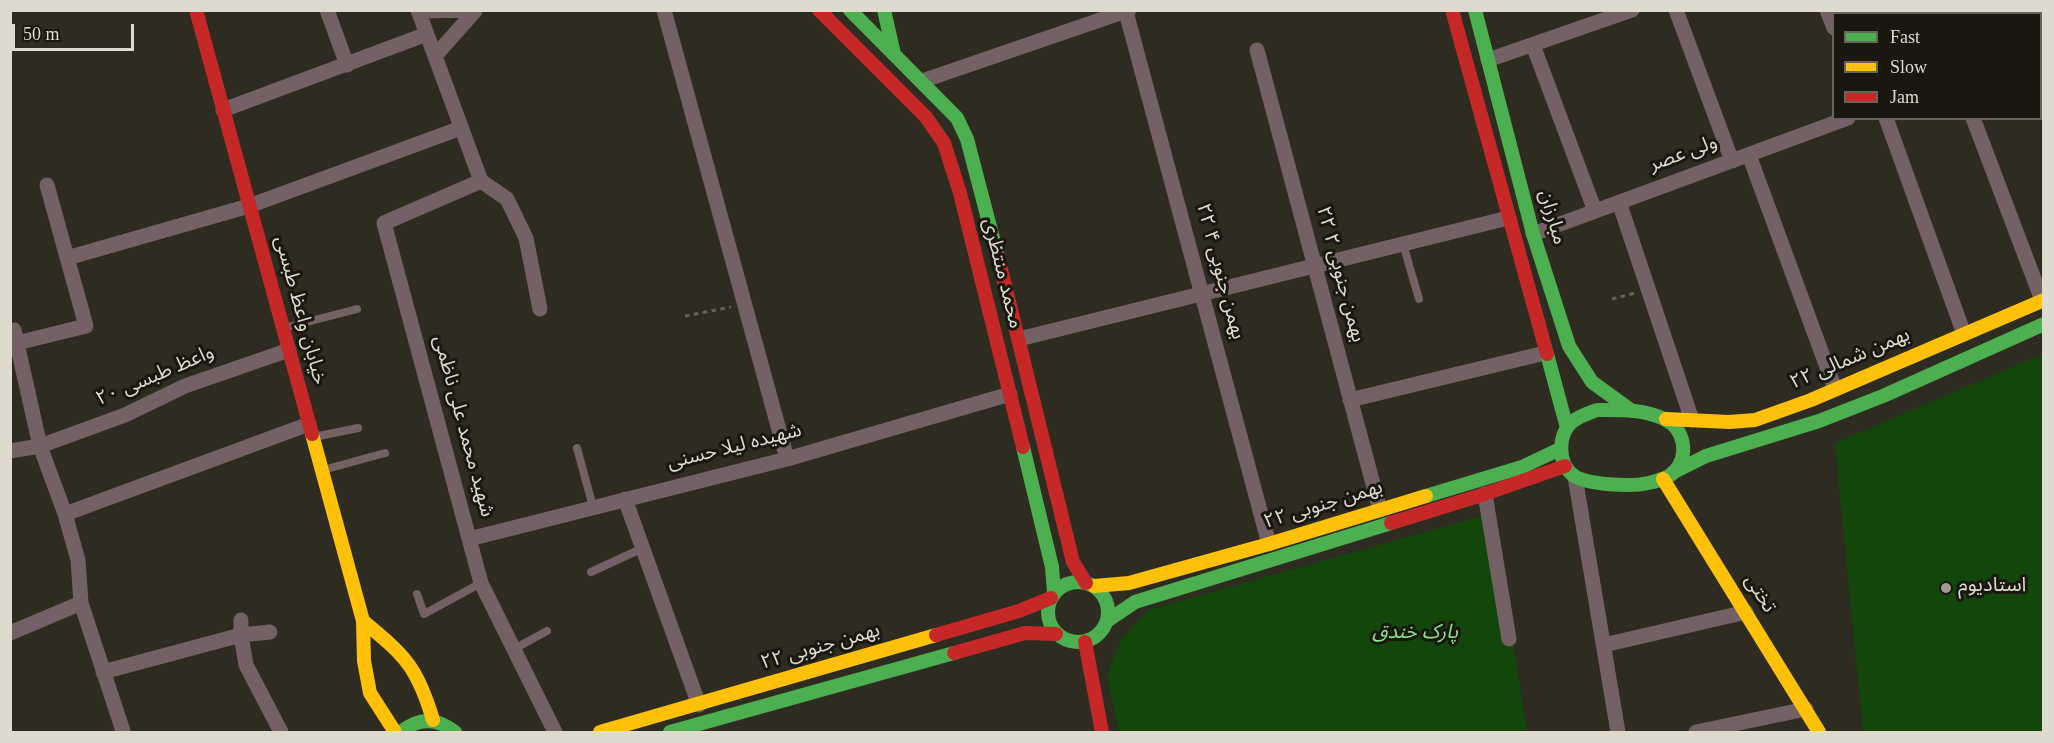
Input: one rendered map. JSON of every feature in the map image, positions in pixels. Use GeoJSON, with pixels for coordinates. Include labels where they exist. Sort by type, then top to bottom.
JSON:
{"type":"FeatureCollection","features":[{"type":"Feature","properties":{"kind":"street","name":"خیابان واعظ طبسی"},"geometry":{"type":"LineString","coordinates":[[196,10],[363,621],[364,661],[370,693],[394,732]]}},
{"type":"Feature","properties":{"kind":"street"},"geometry":{"type":"LineString","coordinates":[[327,10],[346,65]]}},
{"type":"Feature","properties":{"kind":"street"},"geometry":{"type":"LineString","coordinates":[[475,10],[418,11],[481,181],[507,199],[526,238],[540,309]]}},
{"type":"Feature","properties":{"kind":"street"},"geometry":{"type":"LineString","coordinates":[[435,56],[475,10]]}},
{"type":"Feature","properties":{"kind":"street"},"geometry":{"type":"LineString","coordinates":[[664,10],[787,459]]}},
{"type":"Feature","properties":{"kind":"street","name":"محمد منتظری"},"geometry":{"type":"LineString","coordinates":[[819,10],[939,130],[946,147],[960,193],[1052,567],[1052,596]]}},
{"type":"Feature","properties":{"kind":"street","name":"محمد منتظری"},"geometry":{"type":"LineString","coordinates":[[850,10],[957,118],[967,139],[981,187],[1073,562],[1090,584]]}},
{"type":"Feature","properties":{"kind":"street"},"geometry":{"type":"LineString","coordinates":[[884,10],[894,54]]}},
{"type":"Feature","properties":{"kind":"street","name":"مبارزان"},"geometry":{"type":"LineString","coordinates":[[1452,10],[1567,429]]}},
{"type":"Feature","properties":{"kind":"street","name":"مبارزان"},"geometry":{"type":"LineString","coordinates":[[1475,10],[1533,234],[1569,346],[1592,382],[1632,411]]}},
{"type":"Feature","properties":{"kind":"street"},"geometry":{"type":"LineString","coordinates":[[1488,60],[1533,45],[1592,18],[1632,10]]}},
{"type":"Feature","properties":{"kind":"street"},"geometry":{"type":"LineString","coordinates":[[1676,10],[1732,161]]}},
{"type":"Feature","properties":{"kind":"street"},"geometry":{"type":"LineString","coordinates":[[1827,10],[1832,24]]}},
{"type":"Feature","properties":{"kind":"street"},"geometry":{"type":"LineString","coordinates":[[922,81],[1127,11]]}},
{"type":"Feature","properties":{"kind":"street","name":"۲۲ بهمن جنوبی ۴"},"geometry":{"type":"LineString","coordinates":[[1127,11],[1269,544]]}},
{"type":"Feature","properties":{"kind":"street"},"geometry":{"type":"LineString","coordinates":[[223,110],[427,34]]}},
{"type":"Feature","properties":{"kind":"street"},"geometry":{"type":"LineString","coordinates":[[1533,45],[1594,211]]}},
{"type":"Feature","properties":{"kind":"street","name":"۲۲ بهمن جنوبی ۲"},"geometry":{"type":"LineString","coordinates":[[1257,50],[1380,510]]}},
{"type":"Feature","properties":{"kind":"street","name":"ولی عصر"},"geometry":{"type":"LineString","coordinates":[[1533,234],[1843,120]]}},
{"type":"Feature","properties":{"kind":"street"},"geometry":{"type":"LineString","coordinates":[[1887,120],[1965,334]]}},
{"type":"Feature","properties":{"kind":"street"},"geometry":{"type":"LineString","coordinates":[[1974,120],[2043,300]]}},
{"type":"Feature","properties":{"kind":"street"},"geometry":{"type":"LineString","coordinates":[[67,258],[249,206],[461,128]]}},
{"type":"Feature","properties":{"kind":"street"},"geometry":{"type":"LineString","coordinates":[[1749,155],[1835,389]]}},
{"type":"Feature","properties":{"kind":"street","name":"شهید محمد علی ناظمی"},"geometry":{"type":"LineString","coordinates":[[481,181],[384,223],[481,583],[555,732]]}},
{"type":"Feature","properties":{"kind":"street"},"geometry":{"type":"LineString","coordinates":[[47,185],[86,326],[14,337],[40,446],[65,514],[78,560],[81,603],[123,731]]}},
{"type":"Feature","properties":{"kind":"street"},"geometry":{"type":"LineString","coordinates":[[1618,202],[1692,420]]}},
{"type":"Feature","properties":{"kind":"street"},"geometry":{"type":"LineString","coordinates":[[1019,339],[1508,218]]}},
{"type":"Feature","properties":{"kind":"street","name":"۲۲ بهمن شمالی"},"geometry":{"type":"LineString","coordinates":[[1665,419],[1755,420],[1835,389],[2043,300]]}},
{"type":"Feature","properties":{"kind":"street","name":"۲۲ بهمن شمالی"},"geometry":{"type":"LineString","coordinates":[[1667,476],[1706,456],[1819,421],[1883,396],[2043,324]]}},
{"type":"Feature","properties":{"kind":"street","name":"واعظ طبسی ۲۰"},"geometry":{"type":"LineString","coordinates":[[10,451],[40,446],[125,416],[185,386],[289,350]]}},
{"type":"Feature","properties":{"kind":"street"},"geometry":{"type":"LineString","coordinates":[[1350,400],[1545,353]]}},
{"type":"Feature","properties":{"kind":"street","name":"شهیده لیلا حسنی"},"geometry":{"type":"LineString","coordinates":[[469,539],[787,459],[1010,394]]}},
{"type":"Feature","properties":{"kind":"street"},"geometry":{"type":"LineString","coordinates":[[1570,471],[1617,485],[1640,485],[1667,476],[1679,465],[1683,455],[1683,444],[1674,425],[1665,419],[1632,411],[1597,410],[1577,418],[1567,429],[1560,449],[1570,471],[1604,645],[1618,732]]}},
{"type":"Feature","properties":{"kind":"street"},"geometry":{"type":"LineString","coordinates":[[65,514],[310,430]]}},
{"type":"Feature","properties":{"kind":"street","name":"۲۲ بهمن جنوبی"},"geometry":{"type":"LineString","coordinates":[[1090,584],[1129,583],[1269,544],[1522,467],[1560,449]]}},
{"type":"Feature","properties":{"kind":"street","name":"۲۲ بهمن جنوبی"},"geometry":{"type":"LineString","coordinates":[[1107,621],[1135,602],[1485,494],[1570,471]]}},
{"type":"Feature","properties":{"kind":"street","name":"تختی"},"geometry":{"type":"LineString","coordinates":[[1667,476],[1819,732]]}},
{"type":"Feature","properties":{"kind":"street"},"geometry":{"type":"LineString","coordinates":[[1485,494],[1509,639]]}},
{"type":"Feature","properties":{"kind":"street"},"geometry":{"type":"LineString","coordinates":[[625,499],[699,705]]}},
{"type":"Feature","properties":{"kind":"street"},"geometry":{"type":"LineString","coordinates":[[1090,584],[1100,591],[1107,605],[1107,621],[1099,634],[1085,642],[1069,642],[1056,634],[1051,627],[1047,612],[1052,596],[1063,585],[1090,584]]}},
{"type":"Feature","properties":{"kind":"street","name":"۲۲ بهمن جنوبی"},"geometry":{"type":"LineString","coordinates":[[600,732],[1019,611],[1052,596]]}},
{"type":"Feature","properties":{"kind":"street"},"geometry":{"type":"LineString","coordinates":[[10,633],[81,603]]}},
{"type":"Feature","properties":{"kind":"street"},"geometry":{"type":"LineString","coordinates":[[1604,645],[1746,612]]}},
{"type":"Feature","properties":{"kind":"street"},"geometry":{"type":"LineString","coordinates":[[363,621],[407,659],[417,676],[433,720]]}},
{"type":"Feature","properties":{"kind":"street"},"geometry":{"type":"LineString","coordinates":[[103,672],[241,628],[270,632]]}},
{"type":"Feature","properties":{"kind":"street"},"geometry":{"type":"LineString","coordinates":[[241,628],[246,665],[281,732]]}},
{"type":"Feature","properties":{"kind":"street","name":"۲۲ بهمن جنوبی"},"geometry":{"type":"LineString","coordinates":[[670,732],[1025,633],[1056,634]]}},
{"type":"Feature","properties":{"kind":"street"},"geometry":{"type":"LineString","coordinates":[[1085,642],[1102,732]]}},
{"type":"Feature","properties":{"kind":"street"},"geometry":{"type":"LineString","coordinates":[[823,668],[829,688]]}},
{"type":"Feature","properties":{"kind":"street"},"geometry":{"type":"LineString","coordinates":[[1696,732],[1806,709]]}},
{"type":"Feature","properties":{"kind":"street"},"geometry":{"type":"LineString","coordinates":[[401,732],[406,726],[419,720],[433,720],[447,725],[455,732]]}},
{"type":"Feature","properties":{"kind":"lane"},"geometry":{"type":"LineString","coordinates":[[1403,244],[1419,299]]}},
{"type":"Feature","properties":{"kind":"lane"},"geometry":{"type":"LineString","coordinates":[[283,328],[357,309]]}},
{"type":"Feature","properties":{"kind":"lane"},"geometry":{"type":"LineString","coordinates":[[310,430],[358,428]]}},
{"type":"Feature","properties":{"kind":"lane"},"geometry":{"type":"LineString","coordinates":[[578,448],[593,507]]}},
{"type":"Feature","properties":{"kind":"lane"},"geometry":{"type":"LineString","coordinates":[[321,470],[385,453]]}},
{"type":"Feature","properties":{"kind":"lane"},"geometry":{"type":"LineString","coordinates":[[591,572],[643,548]]}},
{"type":"Feature","properties":{"kind":"lane"},"geometry":{"type":"LineString","coordinates":[[417,594],[424,614],[481,583]]}},
{"type":"Feature","properties":{"kind":"lane"},"geometry":{"type":"LineString","coordinates":[[514,649],[547,631]]}},
{"type":"Feature","properties":{"kind":"path"},"geometry":{"type":"LineString","coordinates":[[1612,299],[1648,290]]}},
{"type":"Feature","properties":{"kind":"path"},"geometry":{"type":"LineString","coordinates":[[685,316],[745,304]]}},
{"type":"Feature","properties":{"kind":"green space","name":"استادیوم"},"geometry":{"type":"Polygon","coordinates":[[[2043,354],[2043,732],[1863,732],[1835,443],[2043,354]]]}},
{"type":"Feature","properties":{"kind":"green space","name":"پارک خندق"},"geometry":{"type":"Polygon","coordinates":[[[1493,513],[1527,732],[1119,732],[1107,676],[1121,640],[1148,610],[1493,513]]]}},
{"type":"Feature","properties":{"kind":"traffic: fast"},"geometry":{"type":"LineString","coordinates":[[850,10],[957,118],[967,139],[998,257]]}},
{"type":"Feature","properties":{"kind":"traffic: fast"},"geometry":{"type":"LineString","coordinates":[[884,10],[894,54]]}},
{"type":"Feature","properties":{"kind":"traffic: fast"},"geometry":{"type":"LineString","coordinates":[[1475,10],[1533,234],[1569,346],[1592,382],[1632,411]]}},
{"type":"Feature","properties":{"kind":"traffic: fast"},"geometry":{"type":"LineString","coordinates":[[1672,473],[1706,456],[1819,421],[1883,396],[2044,324]]}},
{"type":"Feature","properties":{"kind":"traffic: fast"},"geometry":{"type":"LineString","coordinates":[[1547,354],[1567,428]]}},
{"type":"Feature","properties":{"kind":"traffic: fast"},"geometry":{"type":"LineString","coordinates":[[1597,410],[1640,412],[1671,423],[1677,429],[1683,443],[1682,459],[1673,473],[1655,481],[1621,485],[1588,481],[1573,475],[1568,470],[1562,456],[1564,434],[1567,427],[1575,420],[1597,410]]}},
{"type":"Feature","properties":{"kind":"traffic: fast"},"geometry":{"type":"LineString","coordinates":[[1023,447],[1052,567],[1054,593]]}},
{"type":"Feature","properties":{"kind":"traffic: fast"},"geometry":{"type":"LineString","coordinates":[[1426,496],[1522,467],[1560,449]]}},
{"type":"Feature","properties":{"kind":"traffic: fast"},"geometry":{"type":"LineString","coordinates":[[1107,621],[1135,602],[1391,523]]}},
{"type":"Feature","properties":{"kind":"traffic: fast"},"geometry":{"type":"LineString","coordinates":[[1072,582],[1084,582],[1100,590],[1106,600],[1108,612],[1106,624],[1100,634],[1084,642],[1072,642],[1056,634],[1048,618],[1048,606],[1056,590],[1072,582]]}},
{"type":"Feature","properties":{"kind":"traffic: fast"},"geometry":{"type":"LineString","coordinates":[[670,732],[954,653]]}},
{"type":"Feature","properties":{"kind":"traffic: fast"},"geometry":{"type":"LineString","coordinates":[[401,732],[414,724],[428,721],[442,724],[455,732]]}},
{"type":"Feature","properties":{"kind":"traffic: slow"},"geometry":{"type":"LineString","coordinates":[[1666,419],[1729,422],[1755,420],[1811,400],[2044,300]]}},
{"type":"Feature","properties":{"kind":"traffic: slow"},"geometry":{"type":"LineString","coordinates":[[312,434],[363,621],[364,661],[370,693],[395,732]]}},
{"type":"Feature","properties":{"kind":"traffic: slow"},"geometry":{"type":"LineString","coordinates":[[1663,479],[1819,732]]}},
{"type":"Feature","properties":{"kind":"traffic: slow"},"geometry":{"type":"LineString","coordinates":[[1094,586],[1129,583],[1269,544],[1426,496]]}},
{"type":"Feature","properties":{"kind":"traffic: slow"},"geometry":{"type":"LineString","coordinates":[[363,621],[408,663],[421,687],[433,720]]}},
{"type":"Feature","properties":{"kind":"traffic: slow"},"geometry":{"type":"LineString","coordinates":[[600,732],[936,635]]}},
{"type":"Feature","properties":{"kind":"traffic: jam"},"geometry":{"type":"LineString","coordinates":[[196,10],[312,434]]}},
{"type":"Feature","properties":{"kind":"traffic: jam"},"geometry":{"type":"LineString","coordinates":[[819,10],[926,117],[944,143],[960,193],[1023,447]]}},
{"type":"Feature","properties":{"kind":"traffic: jam"},"geometry":{"type":"LineString","coordinates":[[1452,10],[1547,354]]}},
{"type":"Feature","properties":{"kind":"traffic: jam"},"geometry":{"type":"LineString","coordinates":[[998,257],[1073,562],[1086,583]]}},
{"type":"Feature","properties":{"kind":"traffic: jam"},"geometry":{"type":"LineString","coordinates":[[1391,523],[1565,466]]}},
{"type":"Feature","properties":{"kind":"traffic: jam"},"geometry":{"type":"LineString","coordinates":[[936,635],[1019,611],[1051,598]]}},
{"type":"Feature","properties":{"kind":"traffic: jam"},"geometry":{"type":"LineString","coordinates":[[954,653],[1025,633],[1056,634]]}},
{"type":"Feature","properties":{"kind":"traffic: jam"},"geometry":{"type":"LineString","coordinates":[[1085,642],[1102,732]]}},
{"type":"Feature","properties":{"kind":"place","name":"استادیوم"},"geometry":{"type":"Point","coordinates":[1946,588]}}]}
